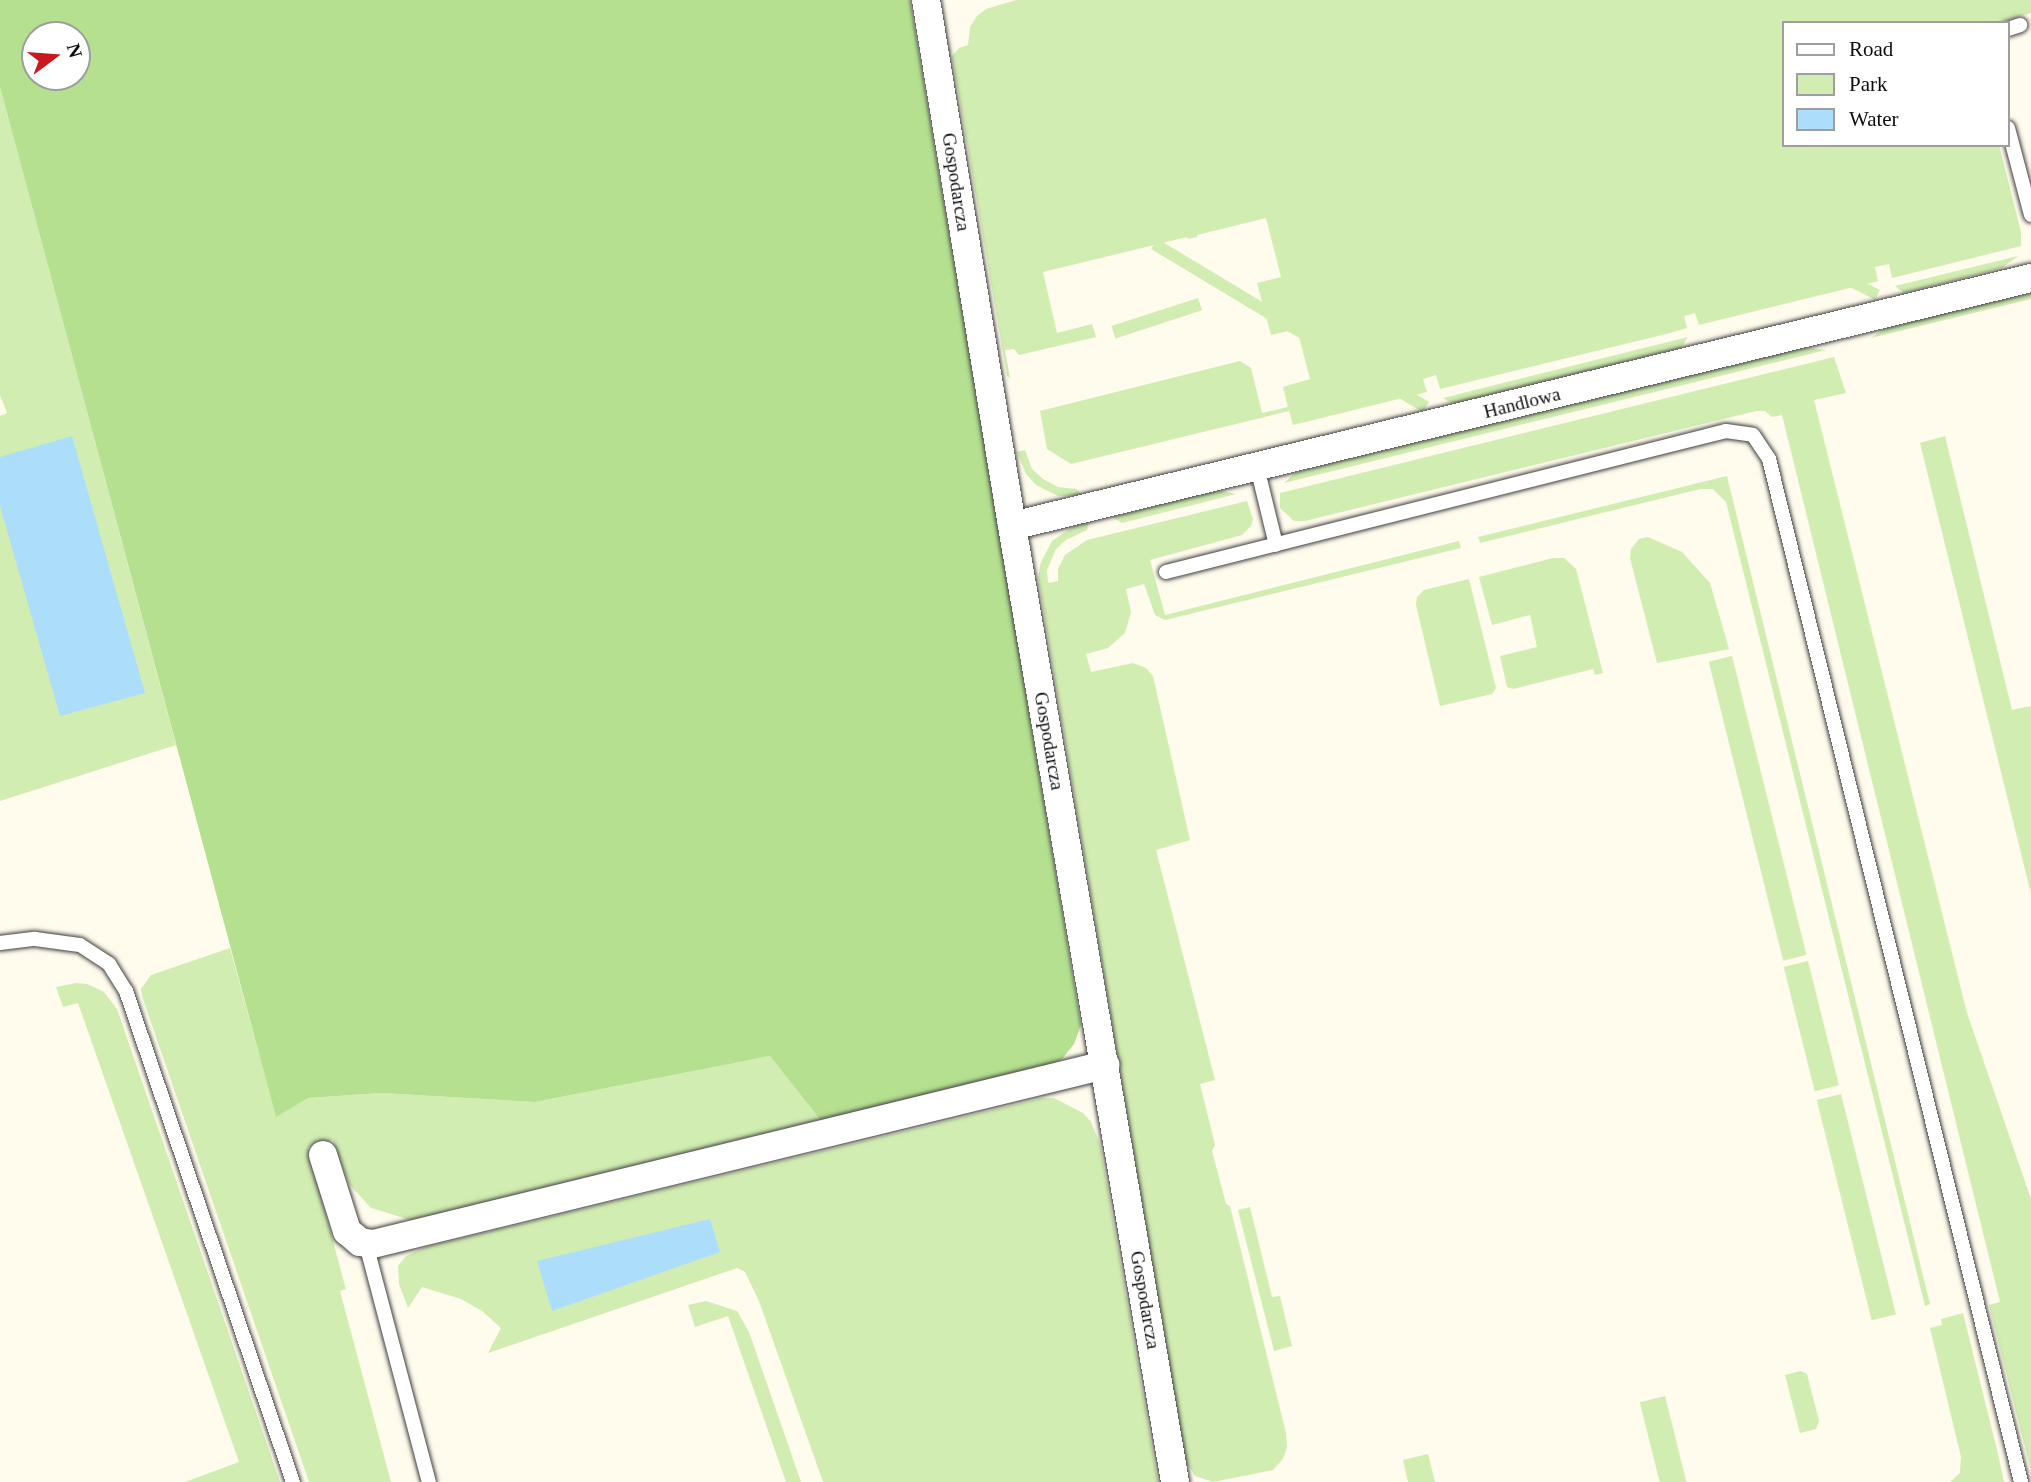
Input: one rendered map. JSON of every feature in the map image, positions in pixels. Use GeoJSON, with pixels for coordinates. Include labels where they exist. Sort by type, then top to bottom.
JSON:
{"type":"FeatureCollection","features":[{"type":"Feature","properties":{"kind":"street","name":"Gospodarcza"},"geometry":{"type":"LineString","coordinates":[[926,0],[1012,526],[1175,1482]]}},
{"type":"Feature","properties":{"kind":"street","name":"Handlowa"},"geometry":{"type":"LineString","coordinates":[[1012,526],[2031,278]]}},
{"type":"Feature","properties":{"kind":"street"},"geometry":{"type":"LineString","coordinates":[[323,1155],[347,1231],[366,1244],[1105,1065]]}},
{"type":"Feature","properties":{"kind":"lane"},"geometry":{"type":"LineString","coordinates":[[2010,134],[2028,192],[2031,215]]}},
{"type":"Feature","properties":{"kind":"lane"},"geometry":{"type":"LineString","coordinates":[[1166,572],[1726,431],[1753,435],[1769,459],[2021,1482]]}},
{"type":"Feature","properties":{"kind":"lane"},"geometry":{"type":"LineString","coordinates":[[1257,467],[1276,545]]}},
{"type":"Feature","properties":{"kind":"lane"},"geometry":{"type":"LineString","coordinates":[[0,943],[35,939],[80,945],[109,964],[127,991],[293,1482]]}},
{"type":"Feature","properties":{"kind":"lane"},"geometry":{"type":"LineString","coordinates":[[366,1244],[429,1482]]}},
{"type":"Feature","properties":{"kind":"green space"},"geometry":{"type":"Polygon","coordinates":[[[0,0],[910,0],[1081,1025],[1074,1044],[1062,1059],[1044,1068],[822,1122],[770,1056],[535,1102],[381,1093],[308,1098],[276,1117],[0,87],[0,0]]]}},
{"type":"Feature","properties":{"kind":"green space"},"geometry":{"type":"Polygon","coordinates":[[[1016,0],[2031,0],[2031,13],[2003,21],[1783,21],[1783,147],[2000,147],[2021,232],[2021,246],[1892,278],[1889,264],[1875,267],[1878,281],[1699,325],[1695,313],[1684,316],[1687,328],[1666,334],[1440,389],[1436,375],[1423,379],[1427,392],[1293,425],[1289,411],[1071,464],[1047,449],[1040,411],[1240,361],[1251,368],[1262,413],[1288,407],[1283,387],[1310,379],[1297,329],[1271,335],[1257,283],[1281,277],[1266,218],[1197,237],[1187,237],[1043,272],[1057,333],[1092,324],[1096,337],[1019,355],[1014,349],[1005,350],[1010,378],[1007,376],[952,56],[959,48],[968,45],[970,27],[986,9],[1016,0]]]}},
{"type":"Feature","properties":{"kind":"green space"},"geometry":{"type":"Polygon","coordinates":[[[0,87],[176,745],[0,801],[0,416],[7,413],[0,395],[0,87]]]}},
{"type":"Feature","properties":{"kind":"green space"},"geometry":{"type":"Polygon","coordinates":[[[1716,206],[1880,290],[1875,300],[1711,216],[1716,206]]]}},
{"type":"Feature","properties":{"kind":"green space"},"geometry":{"type":"Polygon","coordinates":[[[1157,239],[1429,402],[1423,412],[1151,249],[1157,239]]]}},
{"type":"Feature","properties":{"kind":"green space"},"geometry":{"type":"Polygon","coordinates":[[[2018,256],[2002,268],[1904,293],[1895,286],[2018,256]]]}},
{"type":"Feature","properties":{"kind":"green space"},"geometry":{"type":"Polygon","coordinates":[[[2022,293],[2031,294],[2031,299],[1871,338],[1891,325],[2022,293]]]}},
{"type":"Feature","properties":{"kind":"green space"},"geometry":{"type":"Polygon","coordinates":[[[1198,298],[1202,310],[1115,338],[1111,326],[1198,298]]]}},
{"type":"Feature","properties":{"kind":"green space"},"geometry":{"type":"Polygon","coordinates":[[[1688,337],[1681,348],[1453,404],[1443,398],[1688,337]]]}},
{"type":"Feature","properties":{"kind":"green space"},"geometry":{"type":"Polygon","coordinates":[[[1800,347],[1826,350],[1284,483],[1295,473],[1312,468],[1800,347]]]}},
{"type":"Feature","properties":{"kind":"green space"},"geometry":{"type":"Polygon","coordinates":[[[1834,357],[1846,393],[1814,400],[1967,1013],[2031,1199],[2031,1471],[1989,1305],[2000,1302],[1782,415],[1772,417],[1765,411],[1756,411],[1305,521],[1294,521],[1280,508],[1280,493],[1834,357]]]}},
{"type":"Feature","properties":{"kind":"green space"},"geometry":{"type":"Polygon","coordinates":[[[1945,436],[2012,710],[2031,706],[2031,894],[1920,443],[1945,436]]]}},
{"type":"Feature","properties":{"kind":"green space"},"geometry":{"type":"Polygon","coordinates":[[[1025,450],[1032,469],[1043,479],[1058,487],[1076,489],[1082,495],[1058,496],[1036,485],[1026,474],[1017,452],[1025,450]]]}},
{"type":"Feature","properties":{"kind":"green space"},"geometry":{"type":"Polygon","coordinates":[[[1727,476],[1930,1304],[1925,1306],[1726,502],[1713,489],[1700,489],[1480,543],[1478,537],[1727,476]]]}},
{"type":"Feature","properties":{"kind":"green space"},"geometry":{"type":"Polygon","coordinates":[[[1216,490],[1236,494],[1122,523],[1112,517],[1216,490]]]}},
{"type":"Feature","properties":{"kind":"green space"},"geometry":{"type":"Polygon","coordinates":[[[1247,501],[1253,519],[1251,526],[1242,535],[1150,560],[1165,615],[1459,541],[1461,548],[1165,620],[1155,615],[1144,584],[1126,589],[1131,612],[1125,633],[1108,648],[1086,654],[1091,672],[1133,663],[1146,668],[1153,676],[1190,840],[1156,850],[1215,1080],[1200,1084],[1215,1145],[1212,1151],[1226,1204],[1230,1206],[1286,1433],[1287,1447],[1283,1459],[1273,1470],[1213,1482],[1195,1476],[1185,1460],[1038,577],[1041,562],[1052,541],[1074,526],[1089,521],[1087,530],[1066,540],[1056,549],[1047,570],[1048,583],[1058,581],[1058,569],[1065,555],[1087,540],[1247,501]]]}},
{"type":"Feature","properties":{"kind":"green space"},"geometry":{"type":"Polygon","coordinates":[[[1648,537],[1682,552],[1710,583],[1729,649],[1657,663],[1630,558],[1631,549],[1639,539],[1648,537]]]}},
{"type":"Feature","properties":{"kind":"green space"},"geometry":{"type":"Polygon","coordinates":[[[1553,558],[1564,558],[1576,569],[1603,673],[1595,675],[1593,669],[1513,689],[1507,687],[1500,656],[1537,647],[1530,615],[1492,625],[1479,577],[1553,558]]]}},
{"type":"Feature","properties":{"kind":"green space"},"geometry":{"type":"Polygon","coordinates":[[[1469,579],[1496,688],[1492,694],[1440,706],[1416,605],[1417,597],[1424,590],[1469,579]]]}},
{"type":"Feature","properties":{"kind":"green space"},"geometry":{"type":"Polygon","coordinates":[[[1732,656],[1807,955],[1783,961],[1709,662],[1732,656]]]}},
{"type":"Feature","properties":{"kind":"green space"},"geometry":{"type":"Polygon","coordinates":[[[230,948],[276,1116],[308,1098],[381,1093],[535,1102],[770,1056],[822,1122],[417,1222],[371,1208],[349,1184],[333,1140],[308,1147],[346,1289],[340,1291],[391,1482],[309,1482],[142,996],[141,989],[151,975],[230,948]]]}},
{"type":"Feature","properties":{"kind":"green space"},"geometry":{"type":"Polygon","coordinates":[[[1808,961],[1839,1085],[1815,1091],[1784,967],[1808,961]]]}},
{"type":"Feature","properties":{"kind":"green space"},"geometry":{"type":"Polygon","coordinates":[[[87,984],[104,992],[117,1009],[280,1482],[185,1482],[239,1462],[78,1003],[63,1007],[56,987],[87,984]]]}},
{"type":"Feature","properties":{"kind":"green space"},"geometry":{"type":"Polygon","coordinates":[[[1841,1094],[1896,1314],[1872,1320],[1817,1100],[1841,1094]]]}},
{"type":"Feature","properties":{"kind":"green space"},"geometry":{"type":"Polygon","coordinates":[[[1042,1098],[1054,1098],[1083,1113],[1091,1122],[1100,1144],[1158,1482],[823,1482],[759,1301],[745,1272],[737,1268],[488,1353],[501,1328],[482,1311],[461,1299],[422,1287],[408,1308],[399,1284],[398,1266],[406,1256],[426,1247],[1042,1098]]]}},
{"type":"Feature","properties":{"kind":"green space"},"geometry":{"type":"Polygon","coordinates":[[[1250,1207],[1272,1297],[1280,1296],[1292,1346],[1274,1351],[1238,1210],[1250,1207]]]}},
{"type":"Feature","properties":{"kind":"green space"},"geometry":{"type":"Polygon","coordinates":[[[706,1301],[737,1311],[749,1332],[801,1482],[786,1482],[728,1316],[695,1327],[688,1305],[706,1301]]]}},
{"type":"Feature","properties":{"kind":"green space"},"geometry":{"type":"Polygon","coordinates":[[[1963,1313],[2004,1482],[1950,1482],[1960,1473],[1961,1457],[1930,1328],[1942,1325],[1941,1319],[1963,1313]]]}},
{"type":"Feature","properties":{"kind":"green space"},"geometry":{"type":"Polygon","coordinates":[[[1801,1371],[1807,1374],[1819,1421],[1816,1429],[1800,1433],[1785,1375],[1801,1371]]]}},
{"type":"Feature","properties":{"kind":"green space"},"geometry":{"type":"Polygon","coordinates":[[[1665,1396],[1686,1482],[1660,1482],[1640,1402],[1665,1396]]]}},
{"type":"Feature","properties":{"kind":"green space"},"geometry":{"type":"Polygon","coordinates":[[[1428,1454],[1435,1482],[1408,1482],[1403,1460],[1428,1454]]]}},
{"type":"Feature","properties":{"kind":"water"},"geometry":{"type":"Polygon","coordinates":[[[72,436],[145,693],[60,716],[0,506],[0,457],[72,436]]]}},
{"type":"Feature","properties":{"kind":"water"},"geometry":{"type":"Polygon","coordinates":[[[710,1219],[720,1252],[552,1311],[537,1261],[710,1219]]]}}]}
